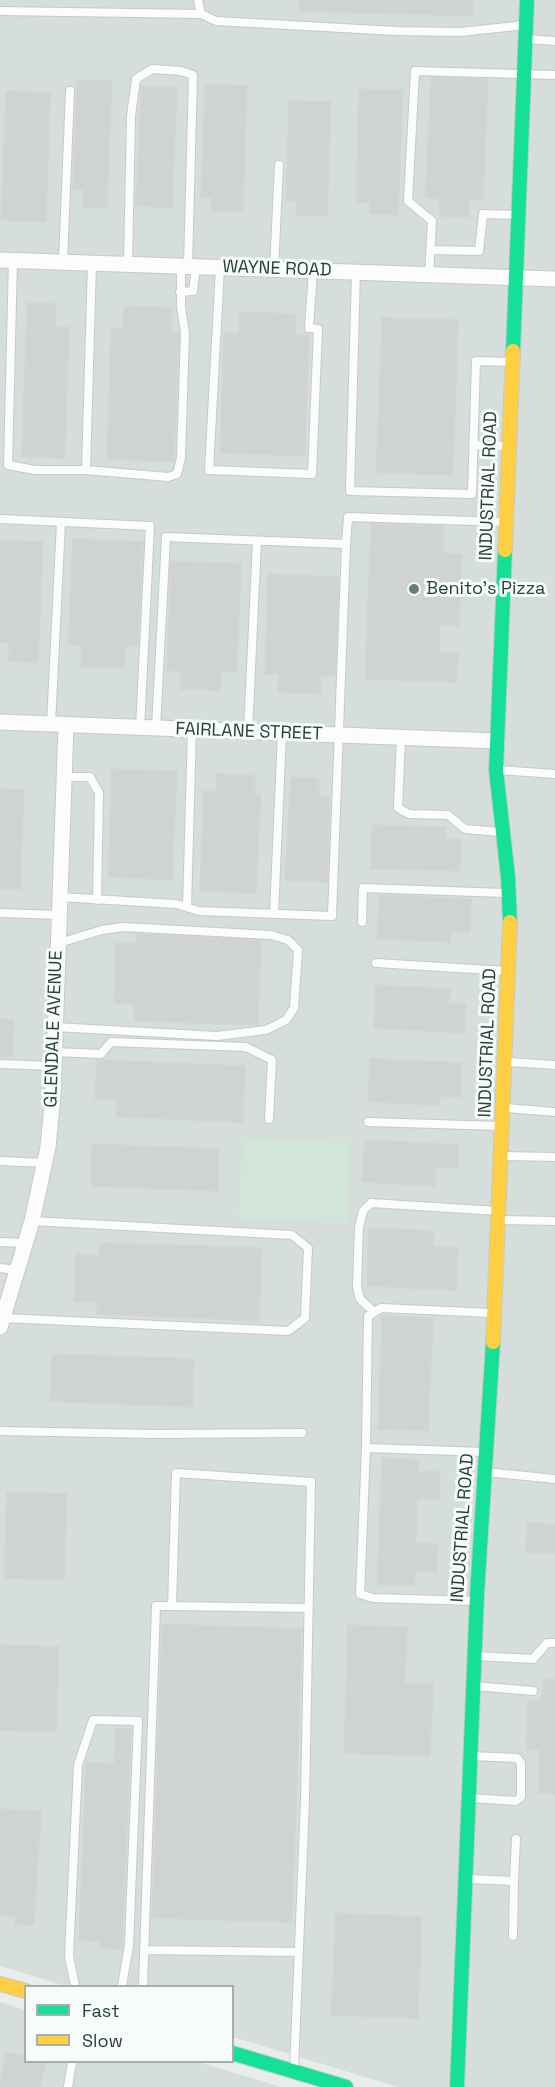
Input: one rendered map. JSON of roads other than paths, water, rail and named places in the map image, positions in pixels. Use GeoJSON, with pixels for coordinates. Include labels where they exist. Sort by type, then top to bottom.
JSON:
{"type":"FeatureCollection","features":[{"type":"Feature","properties":{"kind":"street","name":"INDUSTRIAL ROAD"},"geometry":{"type":"LineString","coordinates":[[457,2087],[474,1656],[495,1314],[509,971],[509,893],[496,770],[527,0]]}},
{"type":"Feature","properties":{"kind":"street","name":"WAYNE ROAD"},"geometry":{"type":"LineString","coordinates":[[7,260],[555,279]]}},
{"type":"Feature","properties":{"kind":"street","name":"FAIRLANE STREET"},"geometry":{"type":"LineString","coordinates":[[0,722],[497,741]]}},
{"type":"Feature","properties":{"kind":"street","name":"GLENDALE AVENUE"},"geometry":{"type":"LineString","coordinates":[[1,1322],[26,1243],[45,1163],[54,1059],[64,777],[59,724]]}},
{"type":"Feature","properties":{"kind":"street"},"geometry":{"type":"LineString","coordinates":[[1,1986],[24,1991]]}},
{"type":"Feature","properties":{"kind":"street"},"geometry":{"type":"LineString","coordinates":[[234,2054],[294,2072],[318,2083],[346,2087]]}},
{"type":"Feature","properties":{"kind":"lane"},"geometry":{"type":"LineString","coordinates":[[198,0],[201,14]]}},
{"type":"Feature","properties":{"kind":"lane"},"geometry":{"type":"LineString","coordinates":[[0,11],[201,14],[216,21],[396,31],[526,32],[555,41]]}},
{"type":"Feature","properties":{"kind":"lane"},"geometry":{"type":"LineString","coordinates":[[128,264],[131,116],[136,79],[152,69],[181,71],[193,75],[188,266],[193,291],[180,292]]}},
{"type":"Feature","properties":{"kind":"lane"},"geometry":{"type":"LineString","coordinates":[[429,275],[432,221],[408,201],[415,71],[555,75]]}},
{"type":"Feature","properties":{"kind":"lane"},"geometry":{"type":"LineString","coordinates":[[63,262],[70,91]]}},
{"type":"Feature","properties":{"kind":"lane"},"geometry":{"type":"LineString","coordinates":[[274,269],[279,165]]}},
{"type":"Feature","properties":{"kind":"lane"},"geometry":{"type":"LineString","coordinates":[[431,250],[479,251],[483,214],[519,215]]}},
{"type":"Feature","properties":{"kind":"lane"},"geometry":{"type":"LineString","coordinates":[[7,260],[9,438],[4,465],[35,470],[86,470],[172,477],[180,470],[185,333],[180,292],[188,266]]}},
{"type":"Feature","properties":{"kind":"lane"},"geometry":{"type":"LineString","coordinates":[[86,470],[92,263]]}},
{"type":"Feature","properties":{"kind":"lane"},"geometry":{"type":"LineString","coordinates":[[220,268],[209,470],[312,474],[318,329],[309,328],[313,271]]}},
{"type":"Feature","properties":{"kind":"lane"},"geometry":{"type":"LineString","coordinates":[[356,272],[350,491],[472,494],[476,361],[512,362]]}},
{"type":"Feature","properties":{"kind":"lane"},"geometry":{"type":"LineString","coordinates":[[473,445],[509,446]]}},
{"type":"Feature","properties":{"kind":"lane"},"geometry":{"type":"LineString","coordinates":[[60,897],[176,904],[199,911],[332,916],[348,517],[506,522]]}},
{"type":"Feature","properties":{"kind":"lane"},"geometry":{"type":"LineString","coordinates":[[0,519],[150,526],[148,728]]}},
{"type":"Feature","properties":{"kind":"lane"},"geometry":{"type":"LineString","coordinates":[[59,724],[62,522]]}},
{"type":"Feature","properties":{"kind":"lane"},"geometry":{"type":"LineString","coordinates":[[148,728],[166,537],[346,544]]}},
{"type":"Feature","properties":{"kind":"lane"},"geometry":{"type":"LineString","coordinates":[[248,732],[256,541]]}},
{"type":"Feature","properties":{"kind":"lane"},"geometry":{"type":"LineString","coordinates":[[187,907],[192,729]]}},
{"type":"Feature","properties":{"kind":"lane"},"geometry":{"type":"LineString","coordinates":[[274,914],[282,733]]}},
{"type":"Feature","properties":{"kind":"lane"},"geometry":{"type":"LineString","coordinates":[[401,737],[398,808],[409,814],[448,815],[465,829],[502,832]]}},
{"type":"Feature","properties":{"kind":"lane"},"geometry":{"type":"LineString","coordinates":[[496,770],[555,774]]}},
{"type":"Feature","properties":{"kind":"lane"},"geometry":{"type":"LineString","coordinates":[[64,777],[90,777],[99,793],[97,900]]}},
{"type":"Feature","properties":{"kind":"lane"},"geometry":{"type":"LineString","coordinates":[[362,922],[363,888],[509,893]]}},
{"type":"Feature","properties":{"kind":"lane"},"geometry":{"type":"LineString","coordinates":[[0,913],[59,915]]}},
{"type":"Feature","properties":{"kind":"lane"},"geometry":{"type":"LineString","coordinates":[[55,1027],[217,1036],[266,1030],[286,1020],[294,1008],[298,950],[288,939],[271,935],[123,927],[102,930],[58,944]]}},
{"type":"Feature","properties":{"kind":"lane"},"geometry":{"type":"LineString","coordinates":[[376,963],[509,971]]}},
{"type":"Feature","properties":{"kind":"lane"},"geometry":{"type":"LineString","coordinates":[[0,1064],[101,1054],[111,1042],[246,1047],[272,1060],[269,1119]]}},
{"type":"Feature","properties":{"kind":"lane"},"geometry":{"type":"LineString","coordinates":[[505,1062],[555,1065]]}},
{"type":"Feature","properties":{"kind":"lane"},"geometry":{"type":"LineString","coordinates":[[503,1108],[555,1112]]}},
{"type":"Feature","properties":{"kind":"lane"},"geometry":{"type":"LineString","coordinates":[[368,1122],[503,1126]]}},
{"type":"Feature","properties":{"kind":"lane"},"geometry":{"type":"LineString","coordinates":[[501,1156],[555,1156]]}},
{"type":"Feature","properties":{"kind":"lane"},"geometry":{"type":"LineString","coordinates":[[0,1161],[45,1163]]}},
{"type":"Feature","properties":{"kind":"lane"},"geometry":{"type":"LineString","coordinates":[[373,1311],[360,1299],[357,1287],[358,1227],[363,1211],[371,1203],[555,1221]]}},
{"type":"Feature","properties":{"kind":"lane"},"geometry":{"type":"LineString","coordinates":[[1,1322],[288,1331],[305,1318],[308,1248],[292,1235],[32,1221]]}},
{"type":"Feature","properties":{"kind":"lane"},"geometry":{"type":"LineString","coordinates":[[0,1242],[26,1243]]}},
{"type":"Feature","properties":{"kind":"lane"},"geometry":{"type":"LineString","coordinates":[[0,1268],[17,1270]]}},
{"type":"Feature","properties":{"kind":"lane"},"geometry":{"type":"LineString","coordinates":[[477,1601],[373,1598],[360,1594],[368,1316],[381,1308],[495,1314]]}},
{"type":"Feature","properties":{"kind":"lane"},"geometry":{"type":"LineString","coordinates":[[0,1431],[154,1434],[302,1433]]}},
{"type":"Feature","properties":{"kind":"lane"},"geometry":{"type":"LineString","coordinates":[[366,1448],[486,1452]]}},
{"type":"Feature","properties":{"kind":"lane"},"geometry":{"type":"LineString","coordinates":[[485,1472],[555,1479]]}},
{"type":"Feature","properties":{"kind":"lane"},"geometry":{"type":"LineString","coordinates":[[172,1606],[176,1473],[311,1482],[305,1800],[294,2072]]}},
{"type":"Feature","properties":{"kind":"lane"},"geometry":{"type":"LineString","coordinates":[[143,1985],[156,1606],[309,1608]]}},
{"type":"Feature","properties":{"kind":"lane"},"geometry":{"type":"LineString","coordinates":[[474,1656],[533,1659],[548,1643],[555,1643]]}},
{"type":"Feature","properties":{"kind":"lane"},"geometry":{"type":"LineString","coordinates":[[473,1686],[533,1691]]}},
{"type":"Feature","properties":{"kind":"lane"},"geometry":{"type":"LineString","coordinates":[[75,1985],[69,1956],[78,1765],[93,1720],[138,1721],[129,1945],[122,1985]]}},
{"type":"Feature","properties":{"kind":"lane"},"geometry":{"type":"LineString","coordinates":[[469,1798],[516,1801],[521,1797],[520,1763],[516,1758],[470,1756]]}},
{"type":"Feature","properties":{"kind":"lane"},"geometry":{"type":"LineString","coordinates":[[513,1936],[516,1839]]}},
{"type":"Feature","properties":{"kind":"lane"},"geometry":{"type":"LineString","coordinates":[[466,1879],[514,1881]]}},
{"type":"Feature","properties":{"kind":"lane"},"geometry":{"type":"LineString","coordinates":[[145,1950],[298,1952]]}},
{"type":"Feature","properties":{"kind":"lane"},"geometry":{"type":"LineString","coordinates":[[68,2087],[72,2063]]}},
{"type":"Feature","properties":{"kind":"place","name":"Benito's Pizza"},"geometry":{"type":"Point","coordinates":[414,589]}}]}
